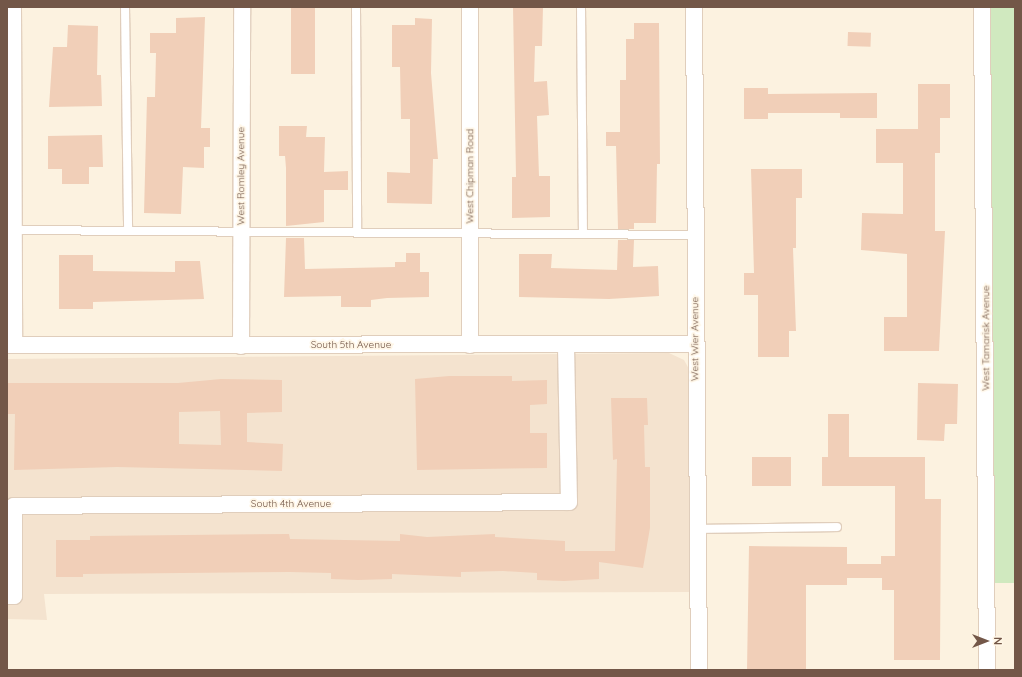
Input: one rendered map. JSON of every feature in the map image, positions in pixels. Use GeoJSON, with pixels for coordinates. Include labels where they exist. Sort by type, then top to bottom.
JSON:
{"type":"FeatureCollection","features":[{"type":"Feature","properties":{"kind":"street"},"geometry":{"type":"LineString","coordinates":[[10,345],[13,7]]}},
{"type":"Feature","properties":{"kind":"street","name":"West Romley Avenue"},"geometry":{"type":"LineString","coordinates":[[241,346],[242,7]]}},
{"type":"Feature","properties":{"kind":"street","name":"West Chipman Road"},"geometry":{"type":"LineString","coordinates":[[470,7],[470,345]]}},
{"type":"Feature","properties":{"kind":"street","name":"West Wier Avenue"},"geometry":{"type":"LineString","coordinates":[[694,7],[696,235],[695,344],[699,670]]}},
{"type":"Feature","properties":{"kind":"street","name":"West Tamarisk Avenue"},"geometry":{"type":"LineString","coordinates":[[982,7],[987,670]]}},
{"type":"Feature","properties":{"kind":"street","name":"South 5th Avenue"},"geometry":{"type":"LineString","coordinates":[[10,345],[241,346],[695,344]]}},
{"type":"Feature","properties":{"kind":"street","name":"South 4th Avenue"},"geometry":{"type":"LineString","coordinates":[[11,596],[14,506],[569,502],[566,345]]}},
{"type":"Feature","properties":{"kind":"lane"},"geometry":{"type":"LineString","coordinates":[[125,7],[128,230]]}},
{"type":"Feature","properties":{"kind":"lane"},"geometry":{"type":"LineString","coordinates":[[356,7],[357,232]]}},
{"type":"Feature","properties":{"kind":"lane"},"geometry":{"type":"LineString","coordinates":[[581,7],[583,234]]}},
{"type":"Feature","properties":{"kind":"lane"},"geometry":{"type":"LineString","coordinates":[[10,230],[241,230],[357,232],[470,231],[696,235]]}},
{"type":"Feature","properties":{"kind":"lane"},"geometry":{"type":"LineString","coordinates":[[697,529],[837,528]]}},
{"type":"Feature","properties":{"kind":"shaded area"},"geometry":{"type":"Polygon","coordinates":[[[669,353],[684,360],[689,369],[691,592],[44,594],[47,620],[7,619],[7,359],[669,353]]]}},
{"type":"Feature","properties":{"kind":"green space"},"geometry":{"type":"Polygon","coordinates":[[[982,7],[1015,7],[1015,583],[987,583],[982,7]]]}},
{"type":"Feature","properties":{"kind":"building"},"geometry":{"type":"Polygon","coordinates":[[[291,7],[315,7],[315,74],[291,74],[291,7]]]}},
{"type":"Feature","properties":{"kind":"building"},"geometry":{"type":"Polygon","coordinates":[[[513,7],[543,7],[542,46],[535,46],[534,82],[547,81],[549,115],[537,116],[539,176],[550,176],[550,217],[512,218],[512,177],[516,177],[513,7]]]}},
{"type":"Feature","properties":{"kind":"building"},"geometry":{"type":"Polygon","coordinates":[[[205,17],[201,128],[210,128],[210,147],[204,147],[204,168],[183,167],[181,214],[144,213],[147,97],[155,97],[156,53],[150,53],[150,33],[176,33],[176,18],[205,17]]]}},
{"type":"Feature","properties":{"kind":"building"},"geometry":{"type":"Polygon","coordinates":[[[415,18],[432,19],[431,73],[438,159],[433,159],[432,204],[387,203],[387,172],[410,173],[410,119],[401,119],[400,67],[392,67],[392,25],[415,25],[415,18]]]}},
{"type":"Feature","properties":{"kind":"building"},"geometry":{"type":"Polygon","coordinates":[[[634,23],[659,23],[660,164],[657,164],[656,223],[634,223],[634,229],[618,229],[616,146],[606,146],[606,132],[620,132],[620,80],[626,80],[626,39],[634,39],[634,23]]]}},
{"type":"Feature","properties":{"kind":"building"},"geometry":{"type":"Polygon","coordinates":[[[68,25],[98,26],[97,75],[101,75],[102,106],[49,107],[53,47],[67,47],[68,25]]]}},
{"type":"Feature","properties":{"kind":"building"},"geometry":{"type":"Polygon","coordinates":[[[848,32],[871,33],[870,47],[848,46],[848,32]]]}},
{"type":"Feature","properties":{"kind":"building"},"geometry":{"type":"Polygon","coordinates":[[[918,84],[950,84],[950,118],[940,118],[940,153],[935,153],[935,231],[945,231],[939,351],[884,351],[884,317],[907,317],[907,254],[861,250],[862,213],[903,214],[903,163],[876,163],[876,129],[918,129],[918,84]]]}},
{"type":"Feature","properties":{"kind":"building"},"geometry":{"type":"Polygon","coordinates":[[[744,88],[768,88],[768,94],[877,93],[877,118],[840,118],[840,113],[768,113],[768,119],[744,119],[744,88]]]}},
{"type":"Feature","properties":{"kind":"building"},"geometry":{"type":"Polygon","coordinates":[[[279,126],[307,126],[306,137],[325,137],[324,172],[348,171],[348,190],[324,190],[324,222],[286,226],[286,168],[285,156],[279,156],[279,126]]]}},
{"type":"Feature","properties":{"kind":"building"},"geometry":{"type":"Polygon","coordinates":[[[102,135],[103,167],[89,167],[89,184],[62,184],[62,169],[48,169],[48,136],[102,135]]]}},
{"type":"Feature","properties":{"kind":"building"},"geometry":{"type":"Polygon","coordinates":[[[751,169],[802,169],[802,198],[796,198],[796,248],[793,248],[796,331],[789,331],[789,357],[758,357],[758,295],[744,295],[744,273],[754,273],[751,169]]]}},
{"type":"Feature","properties":{"kind":"building"},"geometry":{"type":"Polygon","coordinates":[[[286,238],[304,238],[305,269],[395,267],[395,262],[406,262],[406,253],[420,253],[420,272],[429,272],[429,297],[387,298],[371,300],[371,307],[341,307],[341,296],[284,297],[286,238]]]}},
{"type":"Feature","properties":{"kind":"building"},"geometry":{"type":"Polygon","coordinates":[[[618,240],[634,240],[633,267],[658,266],[659,296],[609,299],[519,297],[519,254],[552,254],[551,268],[617,270],[618,240]]]}},
{"type":"Feature","properties":{"kind":"building"},"geometry":{"type":"Polygon","coordinates":[[[59,255],[93,255],[93,271],[175,272],[175,261],[200,261],[204,299],[93,302],[93,309],[59,309],[59,255]]]}},
{"type":"Feature","properties":{"kind":"building"},"geometry":{"type":"Polygon","coordinates":[[[449,376],[512,376],[512,381],[547,380],[547,404],[530,405],[530,433],[547,433],[547,468],[417,470],[415,379],[449,376]]]}},
{"type":"Feature","properties":{"kind":"building"},"geometry":{"type":"Polygon","coordinates":[[[221,379],[282,380],[282,412],[247,413],[247,442],[283,444],[282,471],[117,467],[14,470],[15,414],[7,414],[7,383],[178,383],[221,379]],[[220,411],[179,412],[179,444],[221,445],[220,411]]]}},
{"type":"Feature","properties":{"kind":"building"},"geometry":{"type":"Polygon","coordinates":[[[918,383],[958,384],[957,424],[945,424],[944,441],[917,440],[918,383]]]}},
{"type":"Feature","properties":{"kind":"building"},"geometry":{"type":"Polygon","coordinates":[[[611,398],[647,398],[648,425],[644,425],[645,467],[650,467],[650,528],[643,568],[599,562],[599,579],[564,581],[537,580],[537,573],[503,571],[461,572],[461,577],[392,574],[392,579],[358,580],[331,579],[331,573],[290,572],[83,574],[83,577],[56,577],[56,540],[90,540],[90,536],[289,534],[290,539],[400,541],[400,534],[427,537],[495,534],[495,537],[565,541],[565,551],[615,551],[617,459],[613,460],[611,398]]]}},
{"type":"Feature","properties":{"kind":"building"},"geometry":{"type":"Polygon","coordinates":[[[828,414],[849,414],[849,457],[925,457],[925,499],[941,499],[940,660],[894,660],[894,590],[882,590],[882,578],[847,578],[847,585],[806,585],[806,670],[747,670],[749,546],[847,547],[847,564],[881,564],[881,556],[895,556],[895,486],[822,486],[822,457],[828,457],[828,414]]]}},
{"type":"Feature","properties":{"kind":"building"},"geometry":{"type":"Polygon","coordinates":[[[752,457],[791,457],[791,486],[752,486],[752,457]]]}}]}
